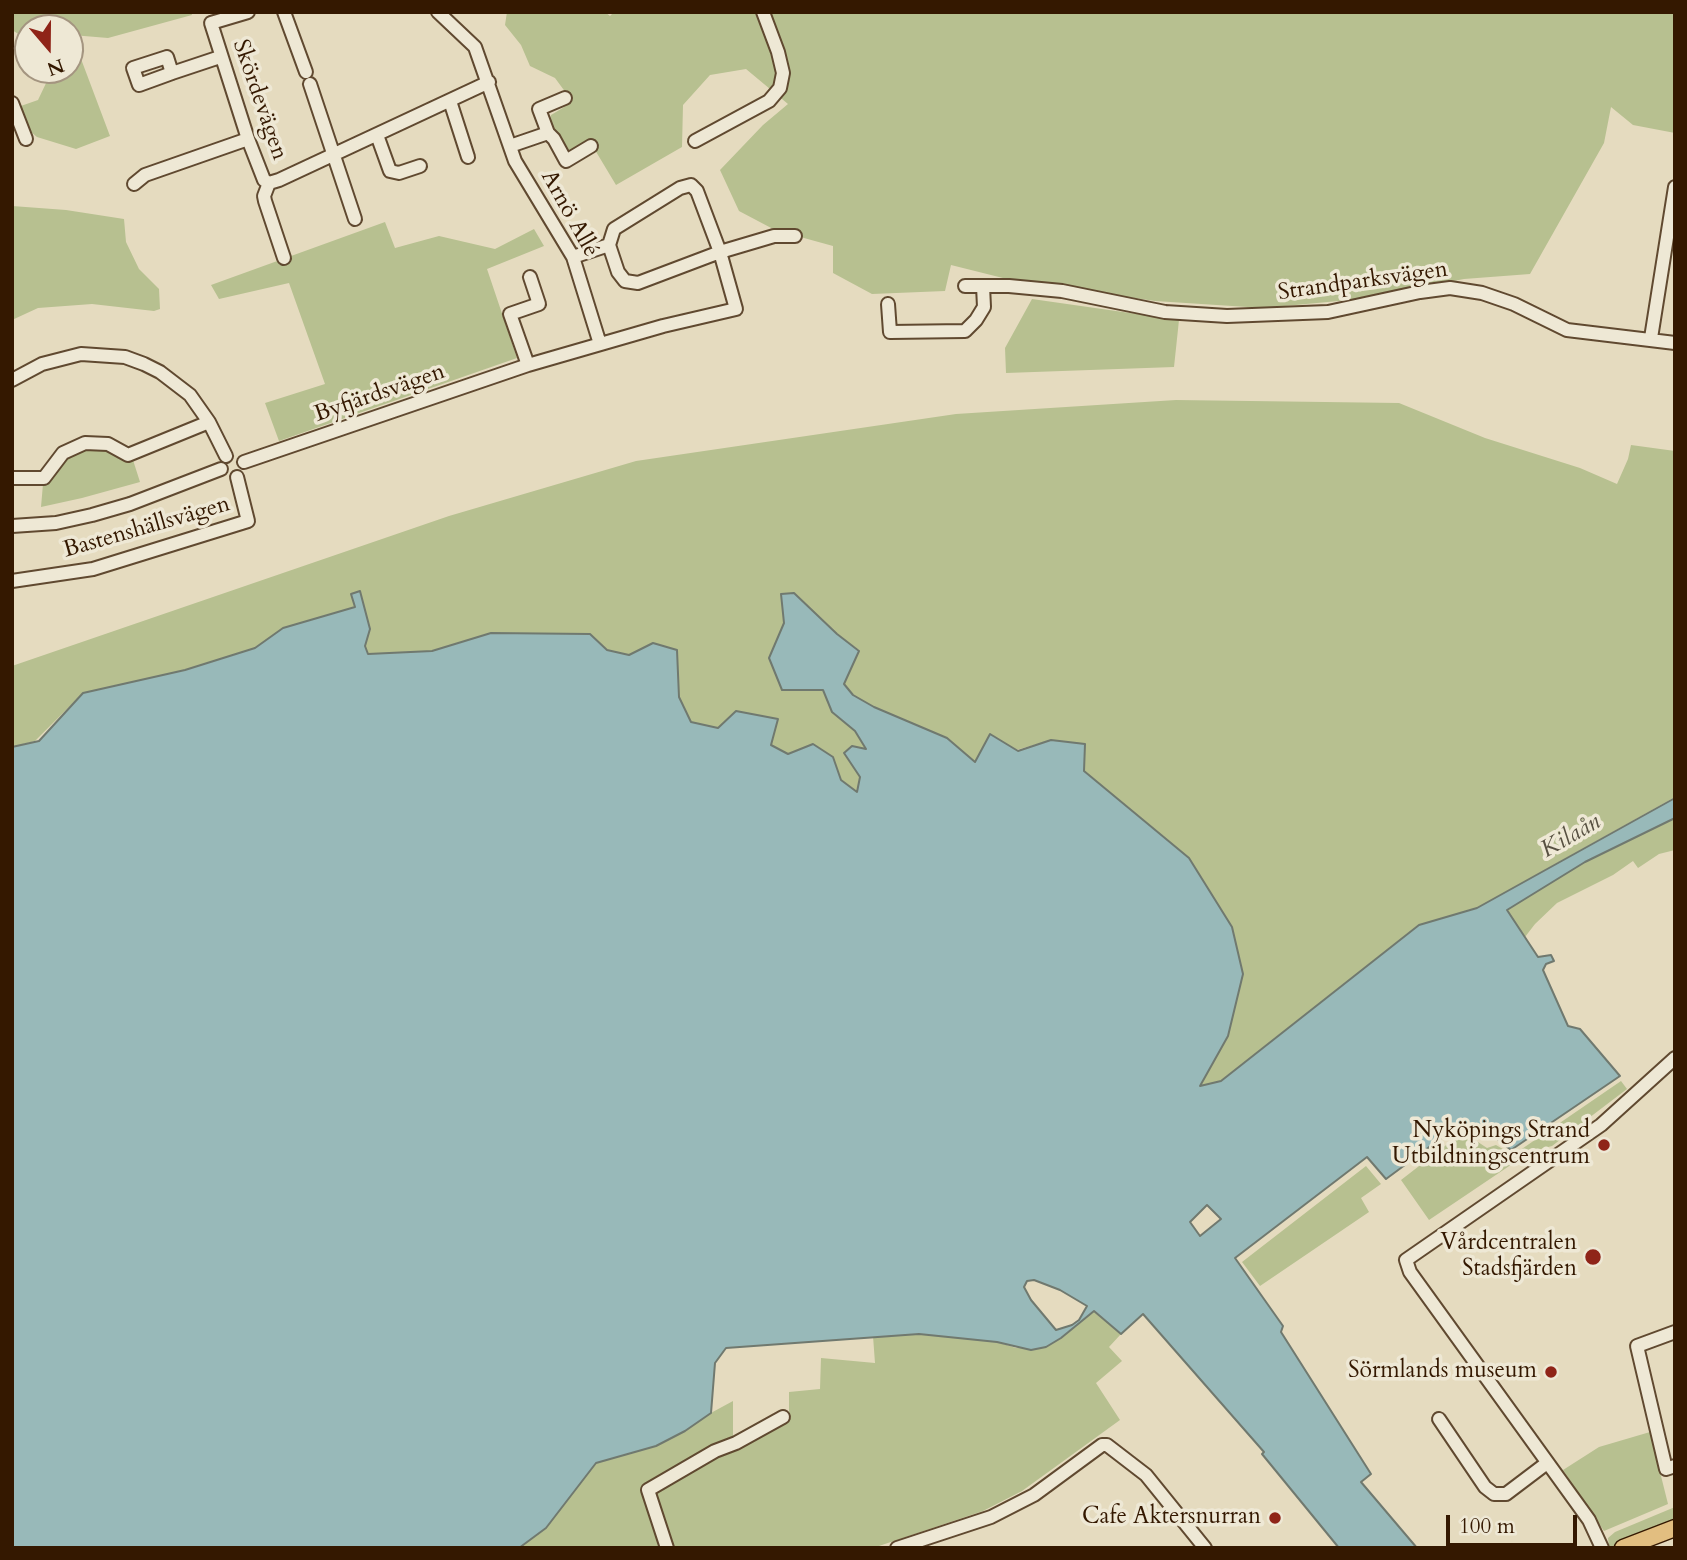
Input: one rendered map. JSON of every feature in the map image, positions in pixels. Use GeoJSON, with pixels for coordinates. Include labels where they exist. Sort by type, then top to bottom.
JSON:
{"type":"FeatureCollection","features":[{"type":"Feature","properties":{"kind":"main road"},"geometry":{"type":"LineString","coordinates":[[1623,1548],[1675,1528]]}},
{"type":"Feature","properties":{"kind":"main road"},"geometry":{"type":"LineString","coordinates":[[1643,1548],[1675,1534]]}},
{"type":"Feature","properties":{"kind":"street","name":"Skördevägen"},"geometry":{"type":"LineString","coordinates":[[247,12],[210,18],[220,57],[248,139],[264,180],[269,183],[488,82]]}},
{"type":"Feature","properties":{"kind":"street"},"geometry":{"type":"LineString","coordinates":[[284,12],[355,219]]}},
{"type":"Feature","properties":{"kind":"street","name":"Arnö Allé"},"geometry":{"type":"LineString","coordinates":[[438,12],[475,47],[515,161],[573,257],[600,344]]}},
{"type":"Feature","properties":{"kind":"street"},"geometry":{"type":"LineString","coordinates":[[695,141],[769,102],[780,88],[783,73],[763,12]]}},
{"type":"Feature","properties":{"kind":"street"},"geometry":{"type":"LineString","coordinates":[[172,73],[220,57]]}},
{"type":"Feature","properties":{"kind":"street","name":"Arnö Allé"},"geometry":{"type":"LineString","coordinates":[[565,98],[539,109],[548,133],[566,161],[591,146]]}},
{"type":"Feature","properties":{"kind":"street"},"geometry":{"type":"LineString","coordinates":[[450,101],[468,157]]}},
{"type":"Feature","properties":{"kind":"street"},"geometry":{"type":"LineString","coordinates":[[12,103],[26,139]]}},
{"type":"Feature","properties":{"kind":"street","name":"Arnö Allé"},"geometry":{"type":"LineString","coordinates":[[510,146],[548,133]]}},
{"type":"Feature","properties":{"kind":"street"},"geometry":{"type":"LineString","coordinates":[[377,135],[390,170],[398,173],[420,166]]}},
{"type":"Feature","properties":{"kind":"street"},"geometry":{"type":"LineString","coordinates":[[134,184],[145,175],[248,139]]}},
{"type":"Feature","properties":{"kind":"street","name":"Skördevägen"},"geometry":{"type":"LineString","coordinates":[[269,183],[264,196],[284,258]]}},
{"type":"Feature","properties":{"kind":"street"},"geometry":{"type":"LineString","coordinates":[[720,252],[697,191],[691,185],[680,188],[614,229],[609,245],[618,272],[625,281],[631,283],[648,280],[720,252],[774,236],[795,236]]}},
{"type":"Feature","properties":{"kind":"street"},"geometry":{"type":"LineString","coordinates":[[1651,338],[1671,244],[1675,187]]}},
{"type":"Feature","properties":{"kind":"street"},"geometry":{"type":"LineString","coordinates":[[573,257],[609,245]]}},
{"type":"Feature","properties":{"kind":"street","name":"Byfjärdsvägen"},"geometry":{"type":"LineString","coordinates":[[244,462],[528,365],[736,309],[720,252]]}},
{"type":"Feature","properties":{"kind":"street"},"geometry":{"type":"LineString","coordinates":[[528,365],[510,314],[539,304],[530,277]]}},
{"type":"Feature","properties":{"kind":"street","name":"Strandparksvägen"},"geometry":{"type":"LineString","coordinates":[[965,286],[1009,286],[1062,292],[1165,312],[1227,316],[1328,312],[1450,288],[1482,293],[1514,304],[1567,330],[1675,343]]}},
{"type":"Feature","properties":{"kind":"street"},"geometry":{"type":"LineString","coordinates":[[888,304],[890,332],[965,331],[984,307],[983,286]]}},
{"type":"Feature","properties":{"kind":"street"},"geometry":{"type":"LineString","coordinates":[[12,380],[35,367],[62,358],[83,354],[125,357],[160,372],[177,383],[199,406],[226,456]]}},
{"type":"Feature","properties":{"kind":"street"},"geometry":{"type":"LineString","coordinates":[[12,478],[44,478],[63,453],[85,443],[107,444],[128,455],[209,422]]}},
{"type":"Feature","properties":{"kind":"street"},"geometry":{"type":"LineString","coordinates":[[236,454],[244,462],[243,472],[237,477],[227,477],[221,469],[221,463],[226,456],[236,454]]}},
{"type":"Feature","properties":{"kind":"street"},"geometry":{"type":"LineString","coordinates":[[12,526],[56,523],[92,515],[130,504],[221,469]]}},
{"type":"Feature","properties":{"kind":"street","name":"Bastenshällsvägen"},"geometry":{"type":"LineString","coordinates":[[12,581],[93,569],[248,521],[237,477]]}},
{"type":"Feature","properties":{"kind":"street"},"geometry":{"type":"LineString","coordinates":[[1602,1548],[1589,1520],[1410,1272],[1406,1260],[1601,1125],[1675,1058]]}},
{"type":"Feature","properties":{"kind":"street"},"geometry":{"type":"LineString","coordinates":[[1670,1467],[1637,1346],[1675,1332]]}},
{"type":"Feature","properties":{"kind":"street"},"geometry":{"type":"LineString","coordinates":[[667,1548],[648,1490],[715,1451],[736,1443],[783,1417]]}},
{"type":"Feature","properties":{"kind":"street"},"geometry":{"type":"LineString","coordinates":[[1438,1419],[1485,1487],[1494,1494],[1506,1494],[1547,1463]]}},
{"type":"Feature","properties":{"kind":"street"},"geometry":{"type":"LineString","coordinates":[[897,1548],[991,1517],[1034,1495],[1102,1445],[1107,1445],[1146,1475],[1205,1548]]}},
{"type":"Feature","properties":{"kind":"green space"},"geometry":{"type":"Polygon","coordinates":[[[12,12],[191,12],[192,15],[108,38],[84,36],[84,14],[14,14],[14,31],[12,12]]]}},
{"type":"Feature","properties":{"kind":"green space"},"geometry":{"type":"Polygon","coordinates":[[[507,12],[605,12],[610,16],[614,12],[1675,12],[1675,133],[1633,125],[1611,107],[1604,143],[1530,274],[1464,279],[1360,299],[1263,308],[1155,301],[1011,280],[951,265],[945,291],[872,294],[833,273],[833,246],[775,230],[739,211],[720,170],[763,125],[788,104],[746,69],[710,75],[683,105],[682,147],[616,185],[592,145],[573,156],[563,153],[548,125],[551,115],[571,103],[569,97],[555,78],[530,66],[521,45],[505,25],[507,12]]]}},
{"type":"Feature","properties":{"kind":"green space"},"geometry":{"type":"Polygon","coordinates":[[[84,67],[110,136],[76,149],[37,137],[25,127],[18,107],[38,100],[46,84],[84,84],[84,67]]]}},
{"type":"Feature","properties":{"kind":"green space"},"geometry":{"type":"Polygon","coordinates":[[[12,206],[66,210],[124,219],[126,242],[139,269],[159,289],[160,309],[154,311],[92,304],[38,308],[12,320],[12,206]]]}},
{"type":"Feature","properties":{"kind":"green space"},"geometry":{"type":"Polygon","coordinates":[[[385,222],[395,248],[439,236],[495,249],[534,229],[544,246],[487,269],[517,358],[279,441],[265,403],[325,384],[289,283],[219,299],[211,285],[385,222]]]}},
{"type":"Feature","properties":{"kind":"green space"},"geometry":{"type":"Polygon","coordinates":[[[1032,299],[1179,320],[1174,367],[1006,373],[1005,348],[1032,299]]]}},
{"type":"Feature","properties":{"kind":"green space"},"geometry":{"type":"Polygon","coordinates":[[[1176,400],[1399,403],[1485,438],[1580,468],[1617,484],[1631,445],[1675,451],[1675,797],[1477,908],[1419,925],[1221,1081],[1199,1087],[1228,1036],[1189,858],[1084,771],[1051,740],[975,762],[947,738],[874,707],[853,695],[844,684],[859,650],[837,634],[794,593],[781,594],[784,623],[769,658],[823,690],[832,712],[855,730],[867,750],[858,793],[841,780],[833,757],[788,754],[771,745],[777,719],[718,728],[691,722],[653,643],[629,655],[607,650],[590,634],[491,633],[432,651],[368,654],[365,646],[370,629],[355,607],[283,628],[255,648],[185,670],[83,693],[35,741],[12,747],[12,666],[449,516],[636,461],[956,414],[1176,400]]]}},
{"type":"Feature","properties":{"kind":"green space"},"geometry":{"type":"Polygon","coordinates":[[[84,447],[105,449],[133,460],[140,482],[41,507],[43,484],[51,479],[66,458],[84,447]]]}},
{"type":"Feature","properties":{"kind":"green space"},"geometry":{"type":"Polygon","coordinates":[[[1675,818],[1675,850],[1659,854],[1638,868],[1633,861],[1613,875],[1557,903],[1525,937],[1507,910],[1585,862],[1675,818]]]}},
{"type":"Feature","properties":{"kind":"green space"},"geometry":{"type":"Polygon","coordinates":[[[1621,1081],[1627,1089],[1552,1146],[1530,1152],[1429,1220],[1401,1180],[1463,1132],[1487,1148],[1496,1145],[1513,1155],[1621,1081]]]}},
{"type":"Feature","properties":{"kind":"green space"},"geometry":{"type":"Polygon","coordinates":[[[1366,1166],[1381,1184],[1361,1198],[1369,1212],[1260,1286],[1242,1262],[1366,1166]]]}},
{"type":"Feature","properties":{"kind":"green space"},"geometry":{"type":"Polygon","coordinates":[[[1094,1311],[1121,1334],[1109,1347],[1122,1361],[1096,1383],[1120,1420],[1022,1491],[983,1511],[873,1548],[519,1548],[546,1528],[590,1458],[709,1414],[733,1401],[733,1442],[789,1416],[789,1392],[820,1389],[821,1358],[875,1363],[873,1336],[919,1334],[997,1342],[1016,1348],[1046,1347],[1094,1311]]]}},
{"type":"Feature","properties":{"kind":"green space"},"geometry":{"type":"Polygon","coordinates":[[[1650,1432],[1668,1504],[1604,1531],[1563,1470],[1599,1447],[1650,1432]]]}},
{"type":"Feature","properties":{"kind":"green space"},"geometry":{"type":"Polygon","coordinates":[[[1675,1507],[1675,1523],[1625,1545],[1609,1547],[1608,1538],[1615,1532],[1675,1507]]]}},
{"type":"Feature","properties":{"kind":"water"},"geometry":{"type":"Polygon","coordinates":[[[360,591],[370,629],[365,646],[368,654],[432,651],[491,633],[590,634],[607,650],[629,655],[653,643],[677,650],[679,697],[691,722],[718,728],[736,711],[778,719],[771,745],[788,754],[813,744],[833,757],[841,780],[857,792],[860,777],[844,753],[852,746],[866,749],[855,731],[832,712],[823,690],[782,690],[769,658],[784,623],[781,594],[794,593],[859,651],[844,684],[853,695],[874,707],[947,738],[975,762],[990,734],[1018,751],[1051,740],[1085,744],[1084,771],[1189,858],[1232,927],[1243,974],[1228,1036],[1200,1086],[1221,1081],[1419,925],[1477,908],[1675,798],[1675,818],[1585,862],[1507,910],[1538,957],[1551,955],[1554,961],[1546,964],[1543,970],[1568,1026],[1580,1029],[1620,1076],[1511,1150],[1496,1138],[1485,1138],[1463,1122],[1386,1179],[1367,1157],[1235,1258],[1283,1326],[1281,1332],[1371,1474],[1361,1482],[1417,1548],[1339,1548],[1262,1454],[1264,1452],[1143,1314],[1121,1334],[1094,1311],[1061,1338],[1046,1347],[1031,1350],[997,1342],[919,1334],[726,1348],[715,1363],[711,1413],[656,1446],[596,1463],[546,1528],[519,1548],[12,1548],[12,747],[39,741],[83,693],[185,670],[255,648],[283,628],[355,607],[351,594],[360,591]],[[1207,1205],[1190,1222],[1200,1236],[1221,1219],[1207,1205]],[[1034,1280],[1027,1281],[1024,1287],[1031,1300],[1056,1330],[1079,1320],[1087,1306],[1060,1290],[1034,1280]]]}},
{"type":"Feature","properties":{"kind":"place","name":"Nyköpings Strand Utbildningscentrum"},"geometry":{"type":"Point","coordinates":[1604,1145]}},
{"type":"Feature","properties":{"kind":"place","name":"Vårdcentralen Stadsfjärden"},"geometry":{"type":"Point","coordinates":[1593,1257]}},
{"type":"Feature","properties":{"kind":"place","name":"Sörmlands museum"},"geometry":{"type":"Point","coordinates":[1551,1372]}},
{"type":"Feature","properties":{"kind":"place","name":"Cafe Aktersnurran"},"geometry":{"type":"Point","coordinates":[1275,1518]}},
{"type":"Feature","properties":{"kind":"water label","name":"Kilaån"},"geometry":{"type":"Point","coordinates":[1571,837]}}]}
